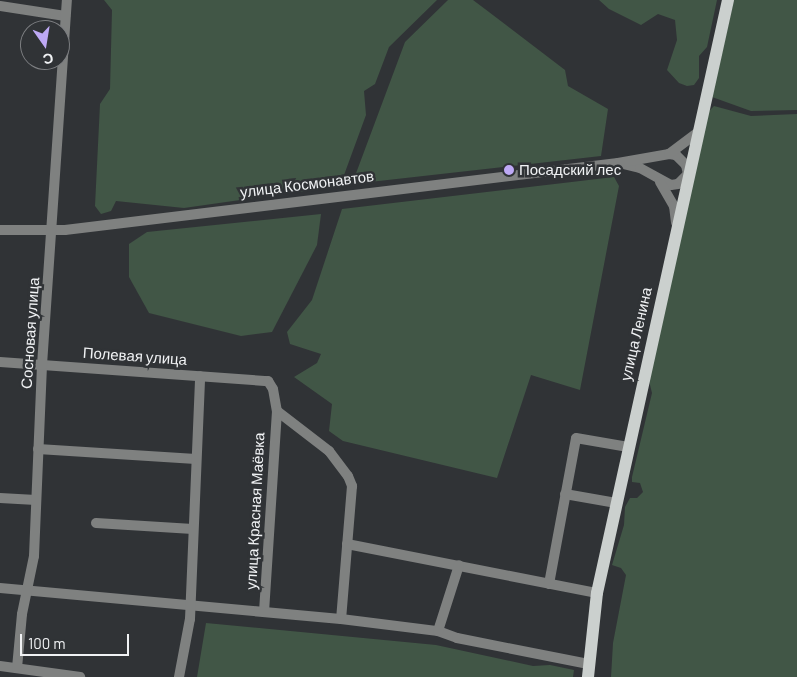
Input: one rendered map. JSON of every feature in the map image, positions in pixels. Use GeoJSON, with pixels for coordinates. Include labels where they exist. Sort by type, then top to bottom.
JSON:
{"type":"FeatureCollection","features":[{"type":"Feature","properties":{"kind":"main road","name":"улица Ленина"},"geometry":{"type":"LineString","coordinates":[[588,671],[597,593],[676,225],[728,0]]}},
{"type":"Feature","properties":{"kind":"street","name":"Сосновая улица"},"geometry":{"type":"LineString","coordinates":[[17,668],[22,614],[34,556],[42,365],[67,0]]}},
{"type":"Feature","properties":{"kind":"street"},"geometry":{"type":"LineString","coordinates":[[0,6],[65,16]]}},
{"type":"Feature","properties":{"kind":"street"},"geometry":{"type":"LineString","coordinates":[[669,154],[697,133]]}},
{"type":"Feature","properties":{"kind":"street"},"geometry":{"type":"LineString","coordinates":[[618,163],[654,176],[671,185],[678,184],[688,174],[682,159],[669,154]]}},
{"type":"Feature","properties":{"kind":"street","name":"улица Космонавтов"},"geometry":{"type":"LineString","coordinates":[[0,230],[52,231],[618,163],[669,154]]}},
{"type":"Feature","properties":{"kind":"street"},"geometry":{"type":"LineString","coordinates":[[654,176],[668,191],[674,206],[676,225]]}},
{"type":"Feature","properties":{"kind":"street","name":"Полевая улица"},"geometry":{"type":"LineString","coordinates":[[0,362],[268,381]]}},
{"type":"Feature","properties":{"kind":"street"},"geometry":{"type":"LineString","coordinates":[[179,677],[190,619],[200,376]]}},
{"type":"Feature","properties":{"kind":"street","name":"улица Красная Маёвка"},"geometry":{"type":"LineString","coordinates":[[264,612],[276,411],[273,389],[268,381]]}},
{"type":"Feature","properties":{"kind":"street","name":"улица Красная Маёвка"},"geometry":{"type":"LineString","coordinates":[[276,411],[329,451],[348,476],[352,486],[341,619]]}},
{"type":"Feature","properties":{"kind":"street"},"geometry":{"type":"LineString","coordinates":[[549,584],[576,438],[628,447]]}},
{"type":"Feature","properties":{"kind":"street"},"geometry":{"type":"LineString","coordinates":[[38,449],[196,459]]}},
{"type":"Feature","properties":{"kind":"street"},"geometry":{"type":"LineString","coordinates":[[565,494],[616,503]]}},
{"type":"Feature","properties":{"kind":"street"},"geometry":{"type":"LineString","coordinates":[[0,498],[36,500]]}},
{"type":"Feature","properties":{"kind":"street"},"geometry":{"type":"LineString","coordinates":[[96,523],[193,529]]}},
{"type":"Feature","properties":{"kind":"street"},"geometry":{"type":"LineString","coordinates":[[347,544],[597,593]]}},
{"type":"Feature","properties":{"kind":"street"},"geometry":{"type":"LineString","coordinates":[[438,631],[459,565]]}},
{"type":"Feature","properties":{"kind":"street","name":"улица Красная Маёвка"},"geometry":{"type":"LineString","coordinates":[[0,588],[189,607],[341,619],[438,631],[457,638],[588,671]]}},
{"type":"Feature","properties":{"kind":"street"},"geometry":{"type":"LineString","coordinates":[[0,666],[80,677]]}},
{"type":"Feature","properties":{"kind":"green space"},"geometry":{"type":"Polygon","coordinates":[[[104,0],[437,0],[389,47],[375,84],[364,91],[366,115],[340,186],[184,208],[116,201],[111,211],[101,214],[95,206],[100,104],[110,89],[112,10],[104,0]]]}},
{"type":"Feature","properties":{"kind":"green space"},"geometry":{"type":"Polygon","coordinates":[[[448,0],[473,0],[565,70],[568,86],[608,109],[601,156],[352,184],[405,42],[448,0]]]}},
{"type":"Feature","properties":{"kind":"green space"},"geometry":{"type":"Polygon","coordinates":[[[599,0],[717,0],[707,47],[699,56],[699,78],[694,85],[687,86],[679,83],[667,70],[677,40],[675,20],[658,14],[641,25],[609,9],[599,0]]]}},
{"type":"Feature","properties":{"kind":"green space"},"geometry":{"type":"Polygon","coordinates":[[[734,0],[797,0],[797,110],[751,111],[712,97],[734,0]]]}},
{"type":"Feature","properties":{"kind":"green space"},"geometry":{"type":"Polygon","coordinates":[[[714,106],[751,116],[797,114],[797,677],[611,677],[613,643],[626,575],[621,568],[612,565],[624,525],[625,507],[630,498],[637,498],[643,492],[640,483],[632,482],[632,477],[652,393],[649,381],[709,111],[714,106]]]}},
{"type":"Feature","properties":{"kind":"green space"},"geometry":{"type":"Polygon","coordinates":[[[614,177],[619,186],[580,390],[531,375],[497,478],[343,441],[329,431],[332,404],[294,377],[317,363],[321,354],[290,344],[287,332],[312,300],[342,209],[614,177]]]}},
{"type":"Feature","properties":{"kind":"green space"},"geometry":{"type":"Polygon","coordinates":[[[321,214],[317,245],[272,332],[241,336],[149,313],[129,277],[129,244],[147,232],[321,214]]]}},
{"type":"Feature","properties":{"kind":"green space"},"geometry":{"type":"Polygon","coordinates":[[[206,623],[436,645],[533,666],[550,665],[574,670],[573,677],[197,677],[206,623]]]}},
{"type":"Feature","properties":{"kind":"place","name":"Посадский лес"},"geometry":{"type":"Point","coordinates":[509,170]}}]}
